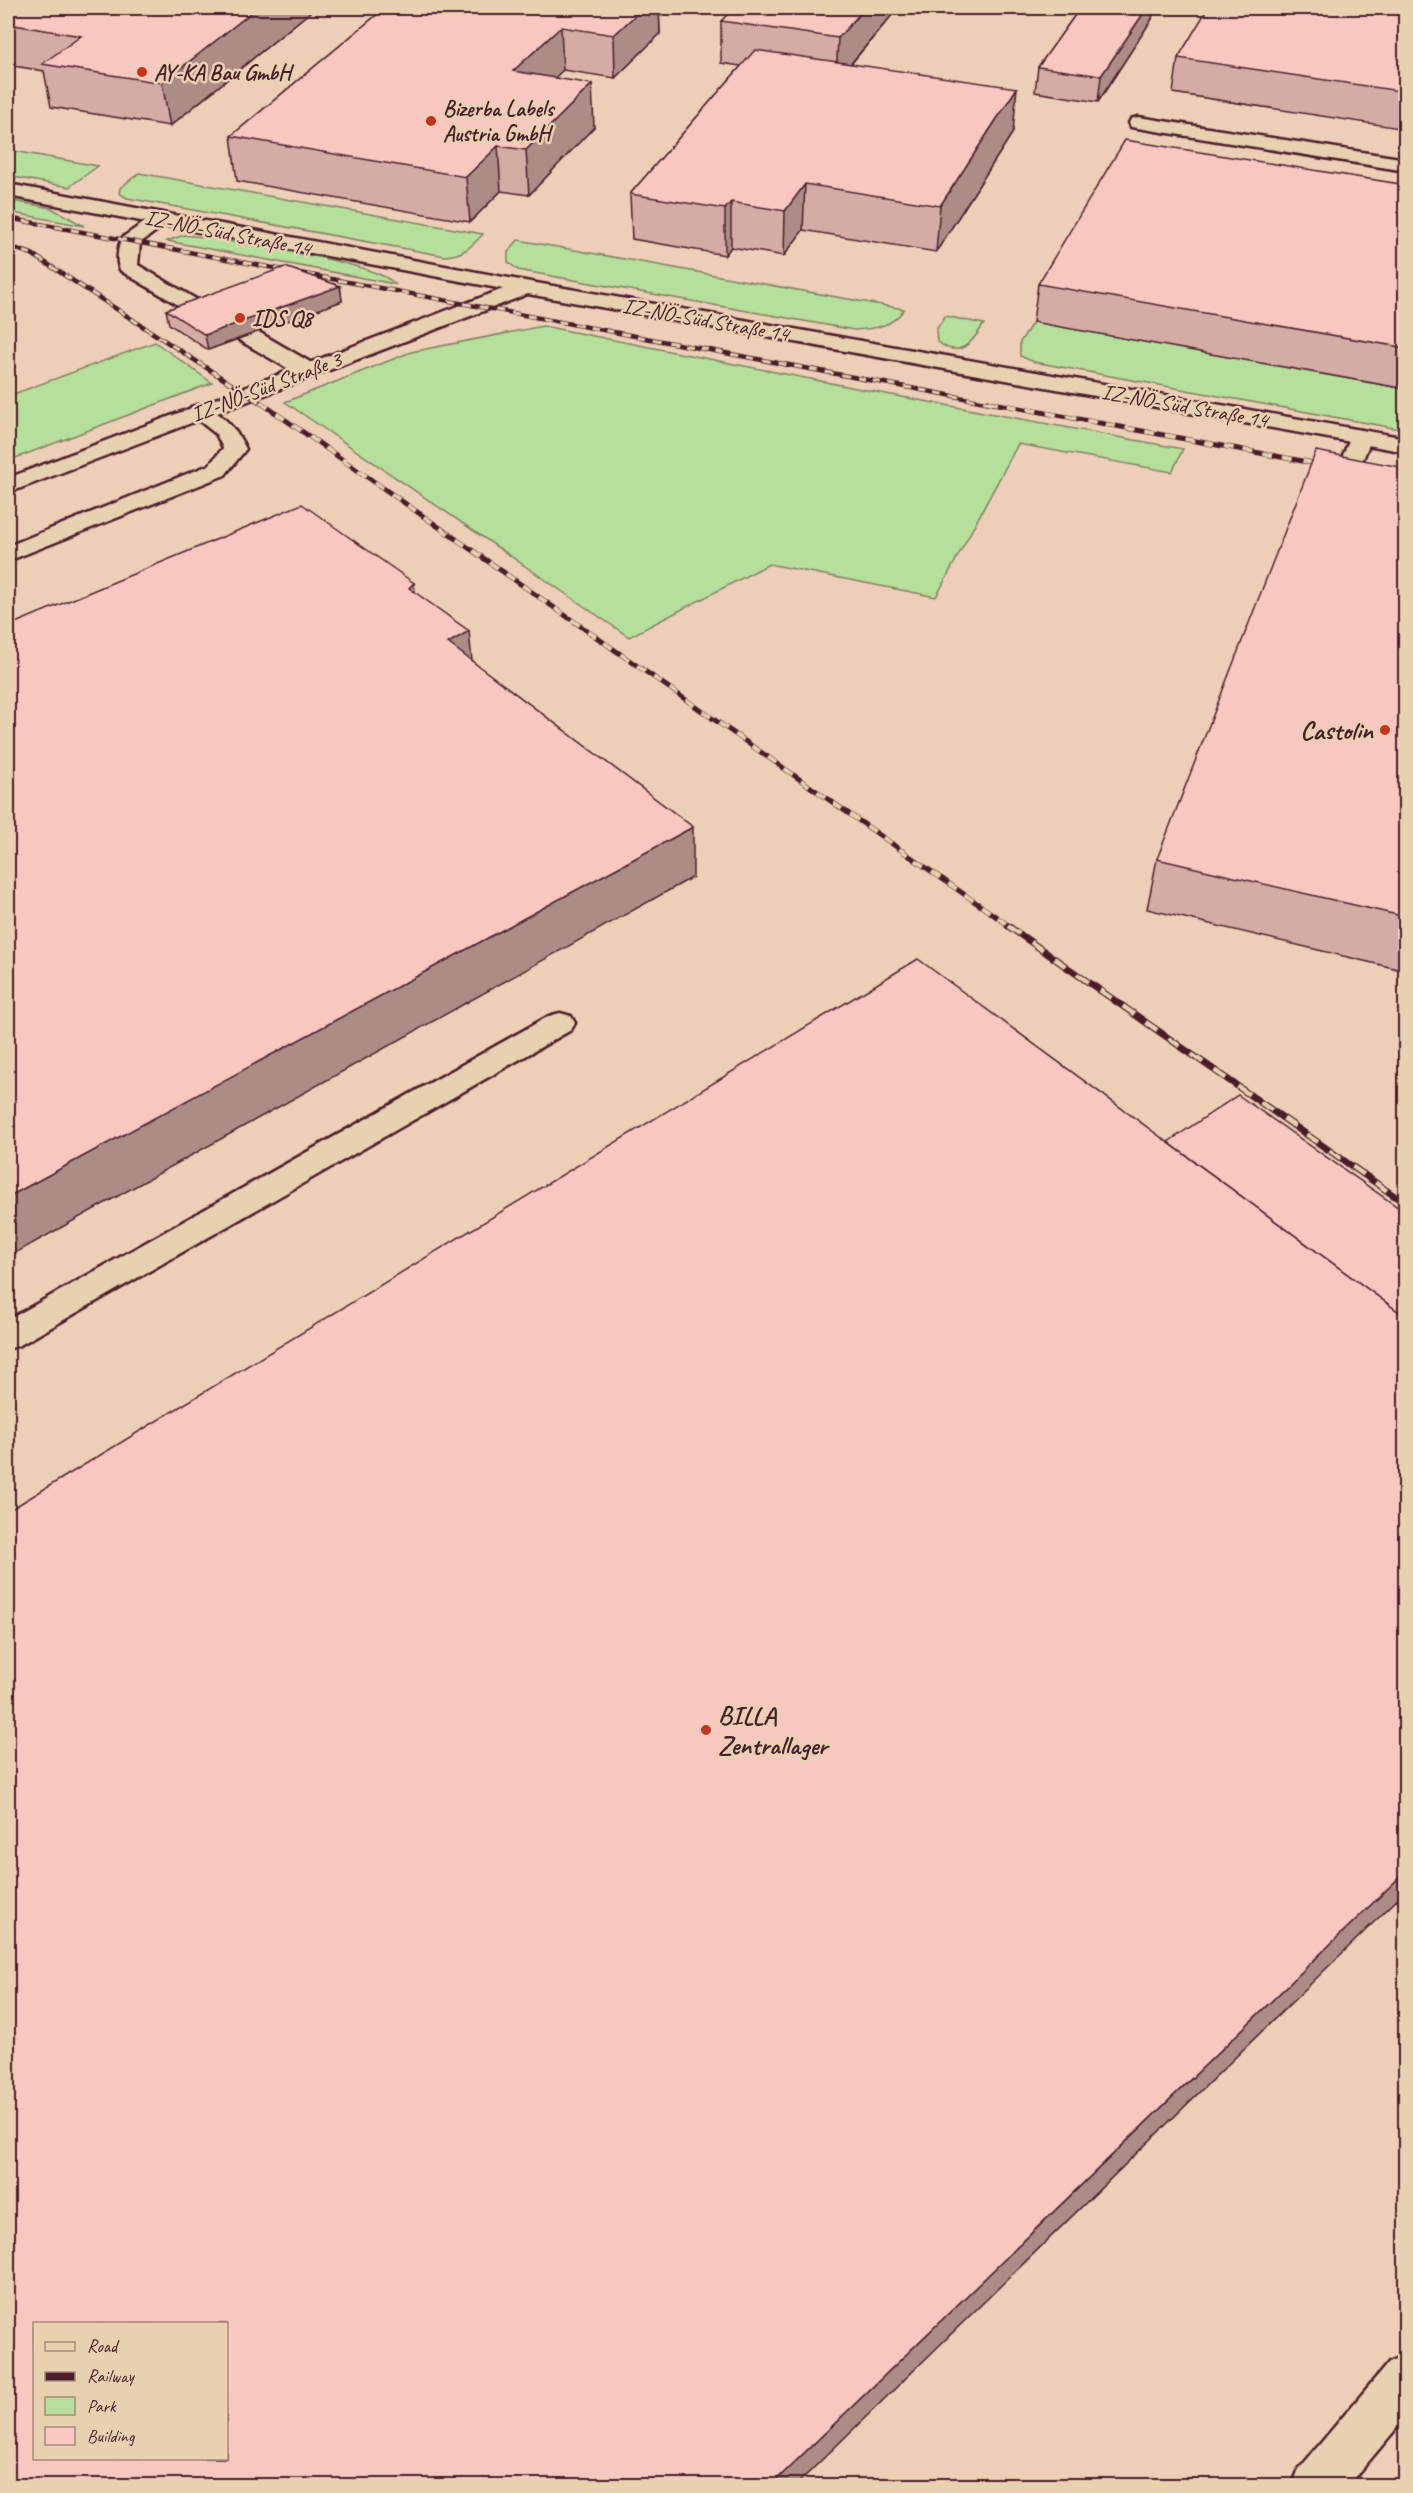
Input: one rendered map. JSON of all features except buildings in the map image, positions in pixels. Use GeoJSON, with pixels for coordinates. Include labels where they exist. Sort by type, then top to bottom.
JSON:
{"type":"FeatureCollection","features":[{"type":"Feature","properties":{"kind":"street"},"geometry":{"type":"LineString","coordinates":[[1138,123],[1406,165]]}},
{"type":"Feature","properties":{"kind":"street","name":"IZ-NÖ-Süd Straße 14"},"geometry":{"type":"LineString","coordinates":[[8,190],[525,287],[1406,445]]}},
{"type":"Feature","properties":{"kind":"street"},"geometry":{"type":"LineString","coordinates":[[162,219],[130,241],[128,267],[204,312]]}},
{"type":"Feature","properties":{"kind":"street","name":"IZ-NÖ-Süd Straße 3"},"geometry":{"type":"LineString","coordinates":[[8,486],[525,287]]}},
{"type":"Feature","properties":{"kind":"street"},"geometry":{"type":"LineString","coordinates":[[247,335],[307,370]]}},
{"type":"Feature","properties":{"kind":"street"},"geometry":{"type":"LineString","coordinates":[[8,554],[217,470],[235,449],[225,430],[199,412]]}},
{"type":"Feature","properties":{"kind":"street"},"geometry":{"type":"LineString","coordinates":[[1349,470],[1361,437]]}},
{"type":"Feature","properties":{"kind":"street"},"geometry":{"type":"LineString","coordinates":[[8,1336],[560,1023]]}},
{"type":"Feature","properties":{"kind":"street"},"geometry":{"type":"LineString","coordinates":[[1316,2486],[1406,2379]]}},
{"type":"Feature","properties":{"kind":"shaded area"},"geometry":{"type":"Polygon","coordinates":[[[8,8],[1405,8],[1405,2485],[8,2486],[8,8]]]}},
{"type":"Feature","properties":{"kind":"green space"},"geometry":{"type":"Polygon","coordinates":[[[8,150],[98,166],[69,187],[8,176],[8,150]]]}},
{"type":"Feature","properties":{"kind":"green space"},"geometry":{"type":"Polygon","coordinates":[[[139,173],[483,234],[467,250],[445,256],[127,198],[119,193],[120,188],[139,173]]]}},
{"type":"Feature","properties":{"kind":"green space"},"geometry":{"type":"Polygon","coordinates":[[[8,200],[51,208],[84,226],[8,212],[8,200]]]}},
{"type":"Feature","properties":{"kind":"green space"},"geometry":{"type":"Polygon","coordinates":[[[184,235],[335,261],[382,276],[395,284],[167,241],[184,235]]]}},
{"type":"Feature","properties":{"kind":"green space"},"geometry":{"type":"Polygon","coordinates":[[[518,240],[904,309],[888,323],[875,328],[854,330],[518,270],[508,262],[508,252],[518,240]]]}},
{"type":"Feature","properties":{"kind":"green space"},"geometry":{"type":"Polygon","coordinates":[[[945,316],[984,324],[970,343],[958,349],[952,349],[937,341],[936,330],[945,316]]]}},
{"type":"Feature","properties":{"kind":"green space"},"geometry":{"type":"Polygon","coordinates":[[[1033,322],[1405,389],[1405,430],[1034,362],[1020,356],[1020,342],[1033,322]]]}},
{"type":"Feature","properties":{"kind":"green space"},"geometry":{"type":"Polygon","coordinates":[[[543,326],[881,393],[1183,449],[1172,472],[1018,444],[936,597],[769,564],[629,637],[285,402],[411,352],[543,326]]]}},
{"type":"Feature","properties":{"kind":"green space"},"geometry":{"type":"Polygon","coordinates":[[[155,342],[212,383],[8,461],[8,415],[10,414],[8,396],[155,342]]]}},
{"type":"Feature","properties":{"kind":"railway"},"geometry":{"type":"LineString","coordinates":[[8,218],[996,404]]}},
{"type":"Feature","properties":{"kind":"railway"},"geometry":{"type":"LineString","coordinates":[[8,246],[32,254],[262,404]]}},
{"type":"Feature","properties":{"kind":"railway"},"geometry":{"type":"LineString","coordinates":[[260,402],[1011,927]]}},
{"type":"Feature","properties":{"kind":"railway"},"geometry":{"type":"LineString","coordinates":[[988,402],[1329,466]]}},
{"type":"Feature","properties":{"kind":"railway"},"geometry":{"type":"LineString","coordinates":[[1008,926],[1406,1204]]}},
{"type":"Feature","properties":{"kind":"place","name":"AY-KA Bau GmbH"},"geometry":{"type":"Point","coordinates":[142,72]}},
{"type":"Feature","properties":{"kind":"place","name":"Bizerba Labels Austria GmbH"},"geometry":{"type":"Point","coordinates":[431,121]}},
{"type":"Feature","properties":{"kind":"place","name":"IDS Q8"},"geometry":{"type":"Point","coordinates":[240,318]}},
{"type":"Feature","properties":{"kind":"place","name":"Castolin"},"geometry":{"type":"Point","coordinates":[1385,730]}},
{"type":"Feature","properties":{"kind":"place","name":"BILLA Zentrallager"},"geometry":{"type":"Point","coordinates":[706,1730]}}]}
